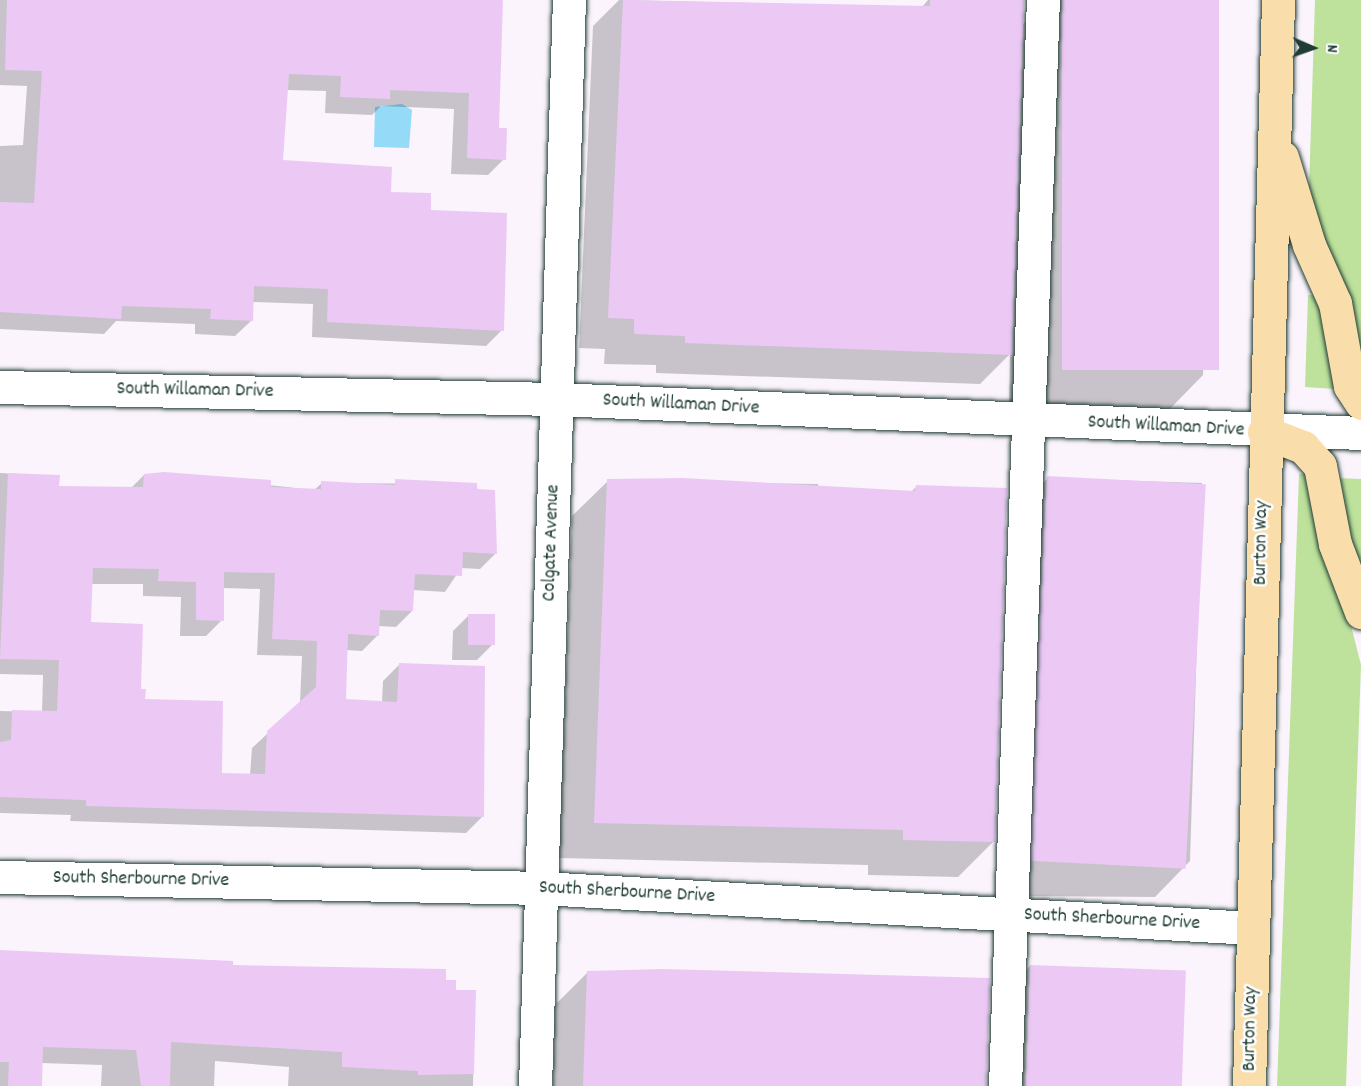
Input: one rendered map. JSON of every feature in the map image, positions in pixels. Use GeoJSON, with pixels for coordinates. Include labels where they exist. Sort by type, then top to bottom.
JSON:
{"type":"FeatureCollection","features":[{"type":"Feature","properties":{"kind":"main road","name":"Burton Way"},"geometry":{"type":"LineString","coordinates":[[1249,1086],[1264,432],[1278,0]]}},
{"type":"Feature","properties":{"kind":"main road"},"geometry":{"type":"LineString","coordinates":[[1274,130],[1309,245],[1335,303],[1350,386],[1361,403]]}},
{"type":"Feature","properties":{"kind":"main road"},"geometry":{"type":"LineString","coordinates":[[1264,432],[1302,447],[1320,466],[1335,544],[1361,612]]}},
{"type":"Feature","properties":{"kind":"street","name":"Colgate Avenue"},"geometry":{"type":"LineString","coordinates":[[535,1086],[569,0]]}},
{"type":"Feature","properties":{"kind":"street"},"geometry":{"type":"LineString","coordinates":[[1005,1086],[1043,0]]}},
{"type":"Feature","properties":{"kind":"street","name":"South Willaman Drive"},"geometry":{"type":"LineString","coordinates":[[0,387],[556,399],[1264,432],[1361,434]]}},
{"type":"Feature","properties":{"kind":"street","name":"South Sherbourne Drive"},"geometry":{"type":"LineString","coordinates":[[0,877],[542,888],[1253,928]]}},
{"type":"Feature","properties":{"kind":"green space"},"geometry":{"type":"Polygon","coordinates":[[[1315,0],[1361,0],[1361,390],[1309,188],[1315,0]]]}},
{"type":"Feature","properties":{"kind":"green space"},"geometry":{"type":"Polygon","coordinates":[[[1308,295],[1319,296],[1335,389],[1305,387],[1308,295]]]}},
{"type":"Feature","properties":{"kind":"green space"},"geometry":{"type":"Polygon","coordinates":[[[1299,474],[1313,475],[1361,665],[1346,1086],[1277,1086],[1299,474]]]}},
{"type":"Feature","properties":{"kind":"green space"},"geometry":{"type":"Polygon","coordinates":[[[1336,478],[1361,479],[1361,570],[1355,570],[1336,478]]]}},
{"type":"Feature","properties":{"kind":"water"},"geometry":{"type":"Polygon","coordinates":[[[402,104],[412,110],[409,148],[374,147],[375,107],[402,104]]]}},
{"type":"Feature","properties":{"kind":"building"},"geometry":{"type":"Polygon","coordinates":[[[7,0],[503,0],[499,128],[507,128],[506,160],[467,158],[469,93],[390,90],[390,99],[340,97],[341,76],[289,74],[283,160],[392,167],[391,192],[431,193],[431,210],[507,213],[504,331],[327,322],[328,289],[254,286],[253,321],[210,319],[211,309],[122,306],[121,319],[0,312],[0,202],[34,203],[42,71],[5,70],[7,0]]]}},
{"type":"Feature","properties":{"kind":"building"},"geometry":{"type":"Polygon","coordinates":[[[623,0],[930,6],[930,0],[1024,0],[1012,355],[685,343],[685,336],[634,334],[634,319],[608,318],[623,0]]]}},
{"type":"Feature","properties":{"kind":"building"},"geometry":{"type":"Polygon","coordinates":[[[1062,0],[1219,0],[1219,370],[1062,370],[1062,0]]]}},
{"type":"Feature","properties":{"kind":"building"},"geometry":{"type":"Polygon","coordinates":[[[164,472],[271,480],[271,487],[321,489],[321,481],[395,485],[395,479],[477,483],[477,489],[495,490],[497,554],[463,552],[462,576],[415,574],[413,611],[380,610],[379,636],[348,634],[346,699],[397,702],[399,663],[485,666],[484,817],[86,806],[86,800],[0,797],[0,742],[11,740],[12,710],[57,711],[59,660],[0,659],[8,473],[60,475],[59,486],[143,487],[144,474],[164,472]],[[93,568],[91,622],[143,624],[141,689],[146,689],[145,699],[223,701],[222,773],[265,774],[267,731],[316,687],[317,641],[272,639],[275,573],[224,572],[224,621],[196,620],[196,582],[158,581],[159,569],[93,568]]]}},
{"type":"Feature","properties":{"kind":"building"},"geometry":{"type":"Polygon","coordinates":[[[1047,476],[1206,484],[1186,869],[1027,860],[1047,476]]]}},
{"type":"Feature","properties":{"kind":"building"},"geometry":{"type":"Polygon","coordinates":[[[683,478],[915,491],[916,485],[1007,488],[995,842],[903,840],[903,830],[594,823],[607,479],[683,478]]]}},
{"type":"Feature","properties":{"kind":"building"},"geometry":{"type":"Polygon","coordinates":[[[468,614],[495,614],[495,645],[468,645],[468,614]]]}},
{"type":"Feature","properties":{"kind":"building"},"geometry":{"type":"Polygon","coordinates":[[[0,950],[233,961],[233,965],[446,969],[446,980],[456,980],[456,990],[476,990],[474,1074],[418,1075],[418,1071],[342,1067],[342,1052],[171,1042],[170,1086],[141,1086],[136,1050],[43,1047],[42,1086],[8,1086],[9,1062],[0,1062],[0,950]]]}},
{"type":"Feature","properties":{"kind":"building"},"geometry":{"type":"Polygon","coordinates":[[[1030,965],[1186,970],[1182,1086],[1026,1086],[1030,965]]]}},
{"type":"Feature","properties":{"kind":"building"},"geometry":{"type":"Polygon","coordinates":[[[663,969],[990,978],[986,1086],[583,1086],[587,971],[663,969]]]}}]}
